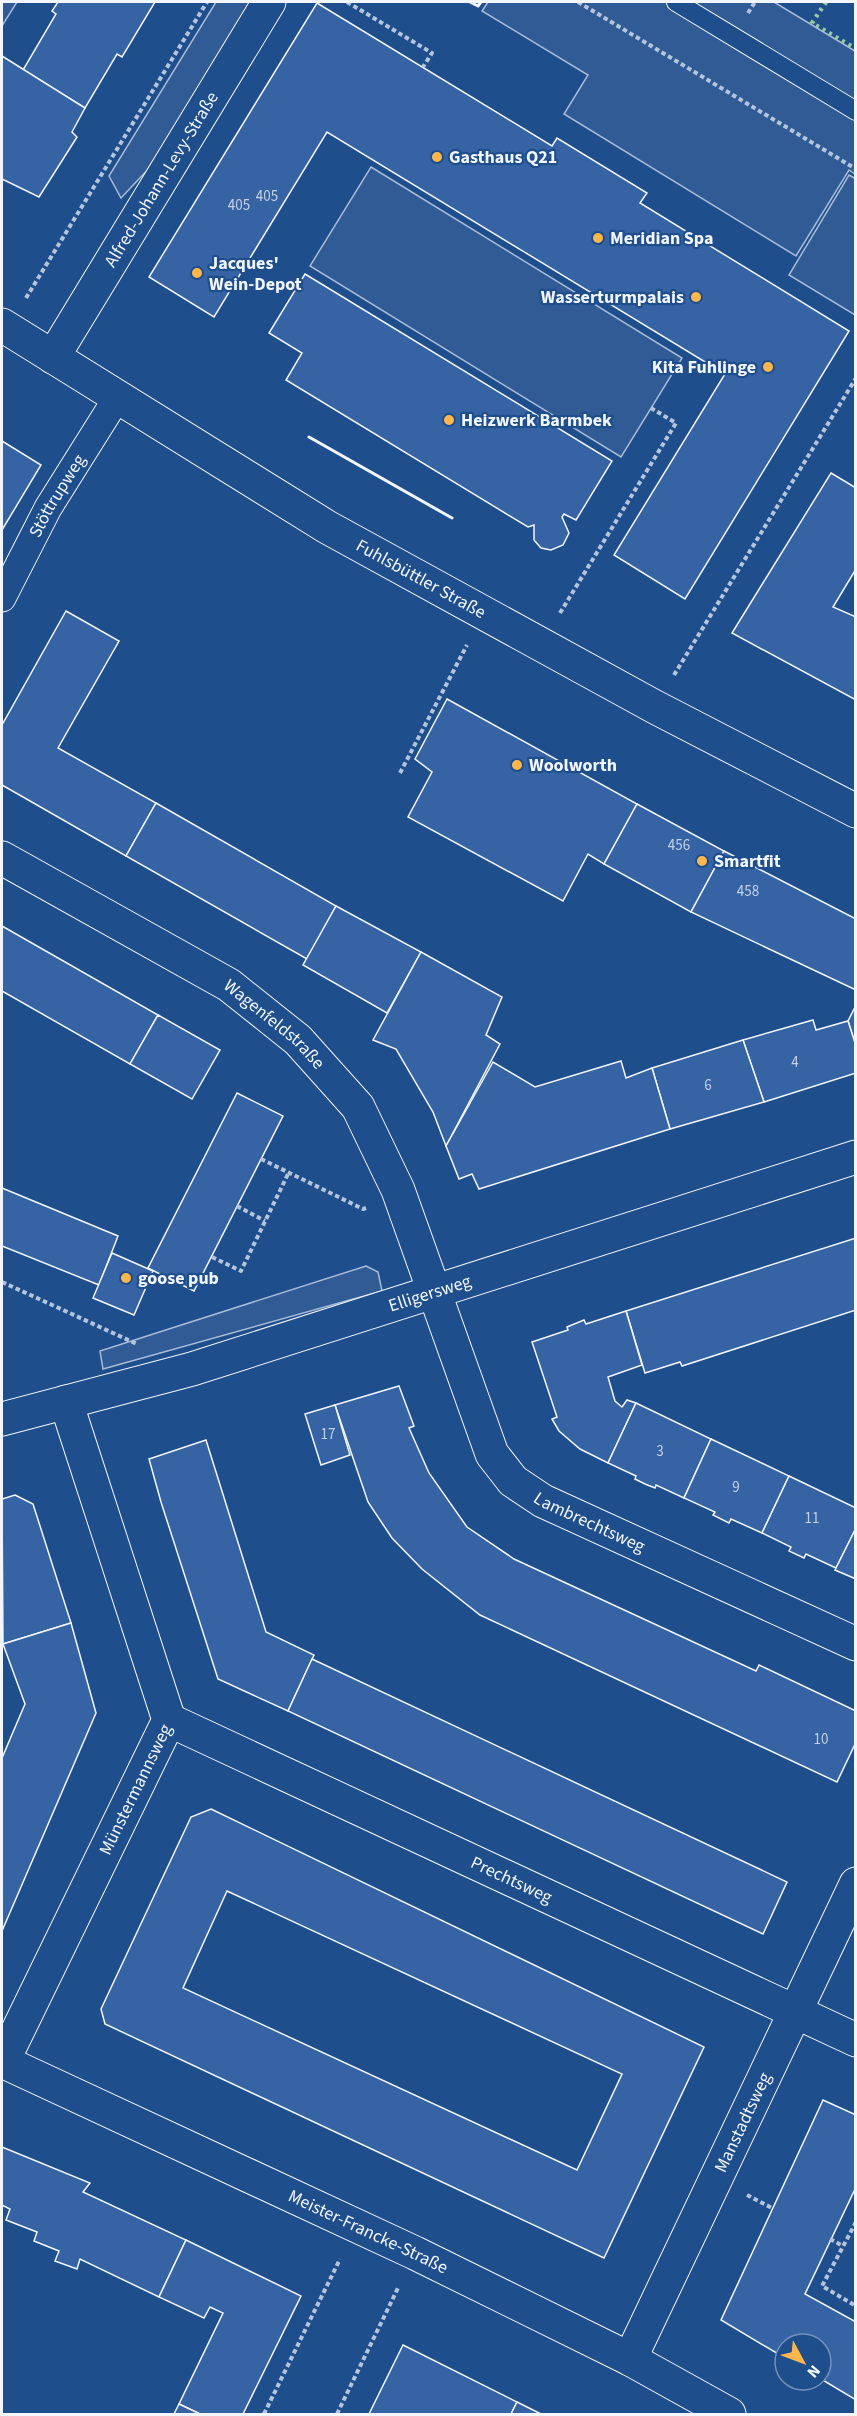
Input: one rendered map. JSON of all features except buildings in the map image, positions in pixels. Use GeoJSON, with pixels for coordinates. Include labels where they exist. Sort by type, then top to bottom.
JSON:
{"type":"FeatureCollection","features":[{"type":"Feature","properties":{"kind":"street","name":"Alfred-Johann-Levy-Straße"},"geometry":{"type":"LineString","coordinates":[[53,357],[269,2]]}},
{"type":"Feature","properties":{"kind":"street","name":"Fuhlsbüttler Straße"},"geometry":{"type":"LineString","coordinates":[[5,327],[327,527],[655,707],[855,811]]}},
{"type":"Feature","properties":{"kind":"street","name":"Stöttrupweg"},"geometry":{"type":"LineString","coordinates":[[2,598],[48,508],[117,398]]}},
{"type":"Feature","properties":{"kind":"street","name":"Wagenfeldstraße"},"geometry":{"type":"LineString","coordinates":[[2,858],[229,985],[298,1040],[358,1107],[398,1190],[433,1293]]}},
{"type":"Feature","properties":{"kind":"street","name":"Elligersweg"},"geometry":{"type":"LineString","coordinates":[[3,1413],[66,1402],[192,1369],[855,1157]]}},
{"type":"Feature","properties":{"kind":"street","name":"Lambrechtsweg"},"geometry":{"type":"LineString","coordinates":[[433,1293],[492,1454],[513,1481],[543,1501],[855,1644]]}},
{"type":"Feature","properties":{"kind":"street","name":"Münstermannsweg"},"geometry":{"type":"LineString","coordinates":[[2,2061],[169,1720],[66,1402]]}},
{"type":"Feature","properties":{"kind":"street","name":"Prechtsweg"},"geometry":{"type":"LineString","coordinates":[[169,1720],[855,2040]]}},
{"type":"Feature","properties":{"kind":"street","name":"Manstadtsweg"},"geometry":{"type":"LineString","coordinates":[[630,2359],[855,1884]]}},
{"type":"Feature","properties":{"kind":"street","name":"Meister-Francke-Straße"},"geometry":{"type":"LineString","coordinates":[[2,2061],[415,2253],[630,2359],[729,2415]]}},
{"type":"Feature","properties":{"kind":"lane"},"geometry":{"type":"LineString","coordinates":[[676,2],[855,111]]}},
{"type":"Feature","properties":{"kind":"path"},"geometry":{"type":"LineString","coordinates":[[5,327],[207,2]]}},
{"type":"Feature","properties":{"kind":"path"},"geometry":{"type":"LineString","coordinates":[[347,2],[432,52],[423,67]]}},
{"type":"Feature","properties":{"kind":"path"},"geometry":{"type":"LineString","coordinates":[[579,2],[855,169]]}},
{"type":"Feature","properties":{"kind":"path"},"geometry":{"type":"LineString","coordinates":[[655,707],[855,378]]}},
{"type":"Feature","properties":{"kind":"path"},"geometry":{"type":"LineString","coordinates":[[541,644],[676,423],[651,408]]}},
{"type":"Feature","properties":{"kind":"path"},"geometry":{"type":"LineString","coordinates":[[400,773],[484,613]]}},
{"type":"Feature","properties":{"kind":"path"},"geometry":{"type":"LineString","coordinates":[[261,1159],[363,1209],[398,1190]]}},
{"type":"Feature","properties":{"kind":"path"},"geometry":{"type":"LineString","coordinates":[[212,1257],[241,1271],[289,1172]]}},
{"type":"Feature","properties":{"kind":"path"},"geometry":{"type":"LineString","coordinates":[[237,1206],[266,1221]]}},
{"type":"Feature","properties":{"kind":"path"},"geometry":{"type":"LineString","coordinates":[[2,1282],[139,1345]]}},
{"type":"Feature","properties":{"kind":"path"},"geometry":{"type":"LineString","coordinates":[[855,2222],[822,2286],[855,2306]]}},
{"type":"Feature","properties":{"kind":"path"},"geometry":{"type":"LineString","coordinates":[[264,2415],[357,2225]]}},
{"type":"Feature","properties":{"kind":"path"},"geometry":{"type":"LineString","coordinates":[[830,2239],[843,2246]]}},
{"type":"Feature","properties":{"kind":"path"},"geometry":{"type":"LineString","coordinates":[[337,2415],[415,2253]]}},
{"type":"Feature","properties":{"kind":"shaded area"},"geometry":{"type":"Polygon","coordinates":[[[2,2],[17,2],[2,26],[2,2]]]}},
{"type":"Feature","properties":{"kind":"shaded area"},"geometry":{"type":"Polygon","coordinates":[[[216,2],[253,2],[153,164],[121,198],[109,176],[216,2]]]}},
{"type":"Feature","properties":{"kind":"shaded area"},"geometry":{"type":"Polygon","coordinates":[[[488,2],[774,2],[855,51],[855,174],[849,170],[796,256],[564,114],[588,75],[482,11],[488,2]]]}},
{"type":"Feature","properties":{"kind":"shaded area"},"geometry":{"type":"Polygon","coordinates":[[[371,167],[682,358],[621,457],[310,266],[371,167]]]}},
{"type":"Feature","properties":{"kind":"shaded area"},"geometry":{"type":"Polygon","coordinates":[[[849,175],[856,179],[855,315],[789,275],[849,175]]]}},
{"type":"Feature","properties":{"kind":"shaded area"},"geometry":{"type":"Polygon","coordinates":[[[366,1266],[378,1272],[382,1291],[103,1369],[100,1351],[366,1266]]]}},
{"type":"Feature","properties":{"kind":"hedge"},"geometry":{"type":"LineString","coordinates":[[826,2],[812,23],[856,49]]}},
{"type":"Feature","properties":{"kind":"wall"},"geometry":{"type":"LineString","coordinates":[[470,2],[478,6],[481,2]]}},
{"type":"Feature","properties":{"kind":"wall"},"geometry":{"type":"LineString","coordinates":[[309,437],[452,518]]}},
{"type":"Feature","properties":{"kind":"place","name":"Gasthaus Q21"},"geometry":{"type":"Point","coordinates":[437,157]}},
{"type":"Feature","properties":{"kind":"place","name":"Meridian Spa"},"geometry":{"type":"Point","coordinates":[598,238]}},
{"type":"Feature","properties":{"kind":"place","name":"Jacques' Wein-Depot"},"geometry":{"type":"Point","coordinates":[197,273]}},
{"type":"Feature","properties":{"kind":"place","name":"Wasserturmpalais"},"geometry":{"type":"Point","coordinates":[696,297]}},
{"type":"Feature","properties":{"kind":"place","name":"Kita Fuhlinge"},"geometry":{"type":"Point","coordinates":[768,367]}},
{"type":"Feature","properties":{"kind":"place","name":"Heizwerk Barmbek"},"geometry":{"type":"Point","coordinates":[449,420]}},
{"type":"Feature","properties":{"kind":"place","name":"Woolworth"},"geometry":{"type":"Point","coordinates":[517,765]}},
{"type":"Feature","properties":{"kind":"place","name":"Smartfit"},"geometry":{"type":"Point","coordinates":[702,861]}},
{"type":"Feature","properties":{"kind":"place","name":"goose pub"},"geometry":{"type":"Point","coordinates":[126,1278]}}]}
